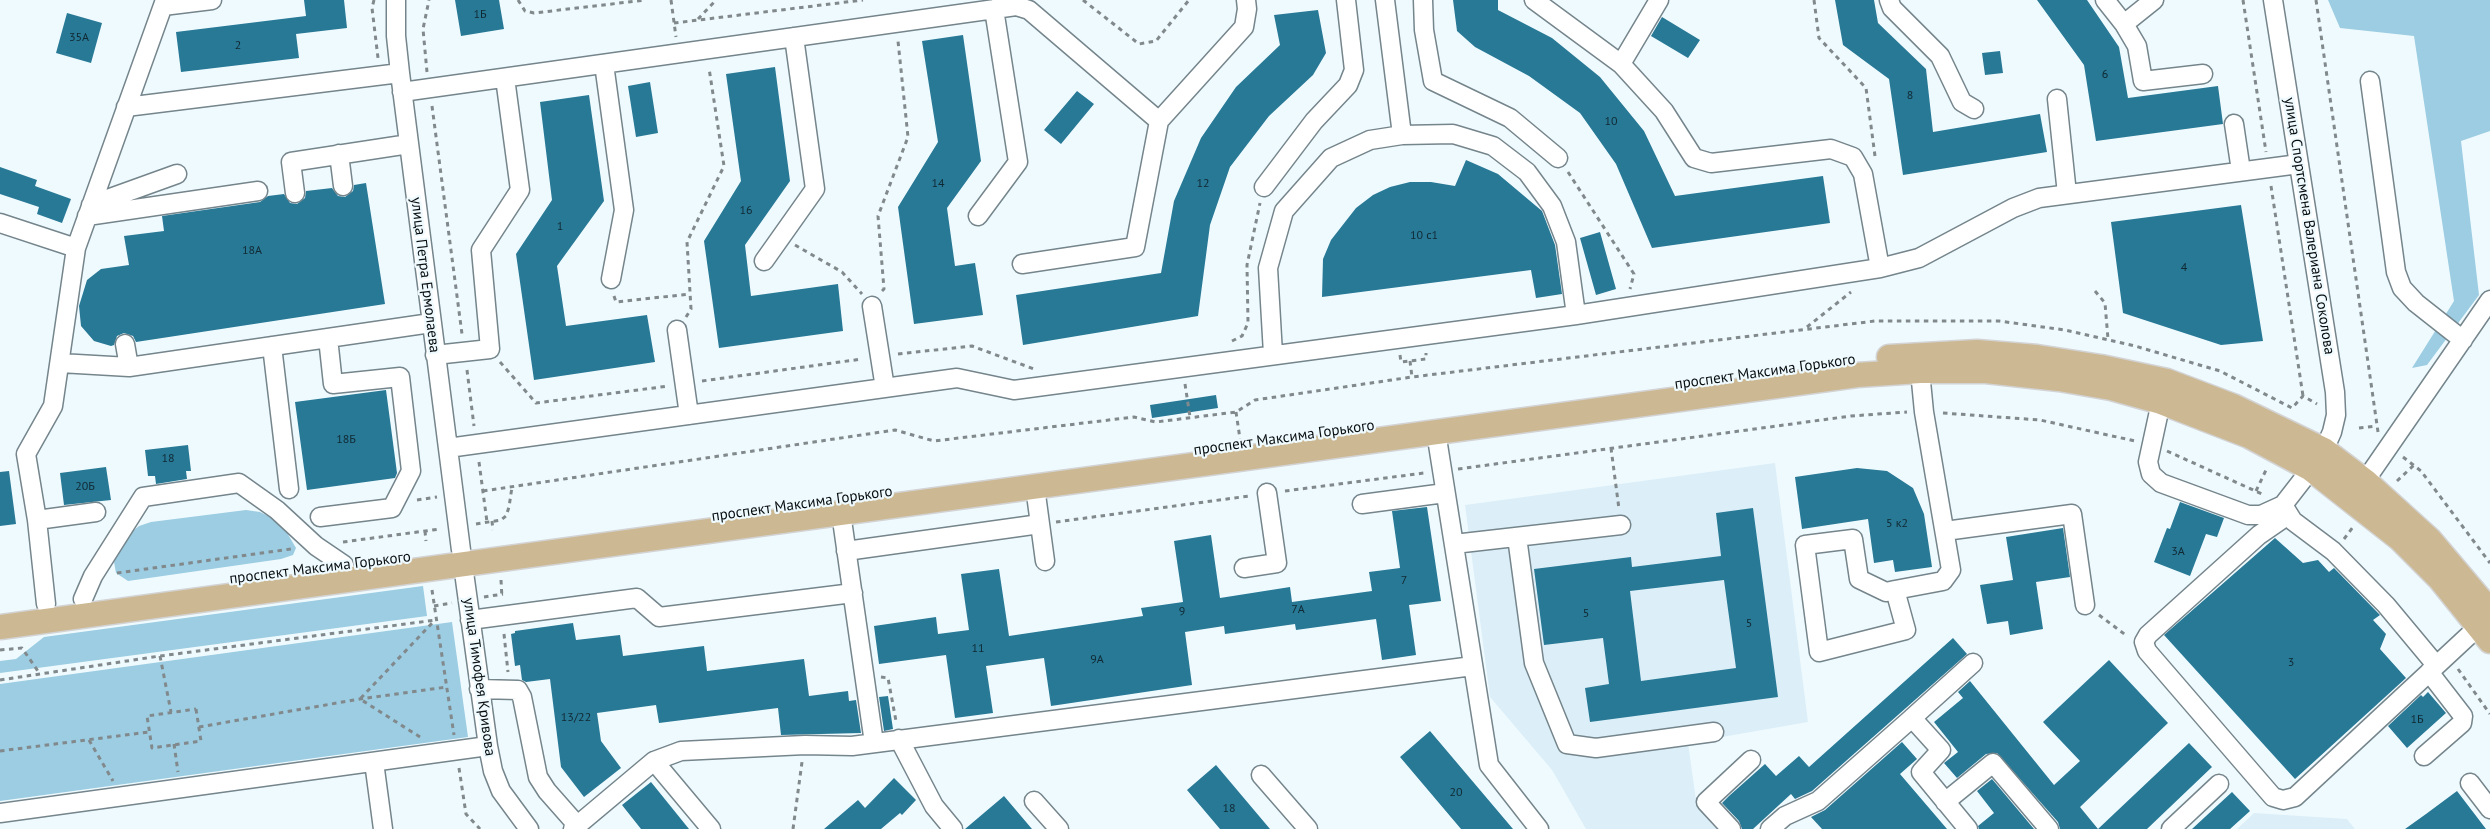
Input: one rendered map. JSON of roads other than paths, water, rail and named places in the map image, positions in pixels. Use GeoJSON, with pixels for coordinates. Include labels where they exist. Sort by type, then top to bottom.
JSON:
{"type":"FeatureCollection","features":[{"type":"Feature","properties":{"kind":"main road","name":"проспект Максима Горького"},"geometry":{"type":"LineString","coordinates":[[1919,362],[1977,352],[2037,357],[2101,367],[2166,381],[2233,406],[2317,459],[2359,500],[2430,540],[2487,624]]}},
{"type":"Feature","properties":{"kind":"main road","name":"проспект Максима Горького"},"geometry":{"type":"LineString","coordinates":[[0,627],[462,557],[1435,425],[1862,359],[1919,362],[2059,379],[2111,388],[2161,402],[2317,459]]}},
{"type":"Feature","properties":{"kind":"main road","name":"проспект Максима Горького"},"geometry":{"type":"LineString","coordinates":[[0,610],[344,565],[462,557]]}},
{"type":"Feature","properties":{"kind":"street"},"geometry":{"type":"LineString","coordinates":[[46,604],[37,520],[26,454],[53,406],[76,248],[164,3],[212,0]]}},
{"type":"Feature","properties":{"kind":"street","name":"улица Петра Ермолаева"},"geometry":{"type":"LineString","coordinates":[[396,0],[396,36],[402,92],[462,557]]}},
{"type":"Feature","properties":{"kind":"street"},"geometry":{"type":"LineString","coordinates":[[1022,264],[1135,247],[1159,120],[1244,27],[1246,0]]}},
{"type":"Feature","properties":{"kind":"street"},"geometry":{"type":"LineString","coordinates":[[1263,187],[1314,121],[1348,85],[1354,70],[1346,0]]}},
{"type":"Feature","properties":{"kind":"street"},"geometry":{"type":"LineString","coordinates":[[1385,0],[1402,135]]}},
{"type":"Feature","properties":{"kind":"street"},"geometry":{"type":"LineString","coordinates":[[1423,0],[1424,30],[1432,81],[1510,118],[1558,158]]}},
{"type":"Feature","properties":{"kind":"street"},"geometry":{"type":"LineString","coordinates":[[1534,0],[1621,64],[1664,111],[1695,158],[1711,163],[1831,149],[1853,157],[1863,174],[1880,268]]}},
{"type":"Feature","properties":{"kind":"street"},"geometry":{"type":"LineString","coordinates":[[1621,64],[1659,0]]}},
{"type":"Feature","properties":{"kind":"street"},"geometry":{"type":"LineString","coordinates":[[1889,0],[1892,8],[1940,56],[1962,102],[1974,109]]}},
{"type":"Feature","properties":{"kind":"street"},"geometry":{"type":"LineString","coordinates":[[2105,0],[2124,24],[2137,46],[2143,81],[2203,74]]}},
{"type":"Feature","properties":{"kind":"street"},"geometry":{"type":"LineString","coordinates":[[2124,24],[2154,0]]}},
{"type":"Feature","properties":{"kind":"street","name":"улица Спортсмена Валериана Соколова"},"geometry":{"type":"LineString","coordinates":[[2273,0],[2335,393],[2336,415],[2332,432],[2285,510],[2148,635],[2144,642],[2147,651],[2272,797],[2283,800],[2295,797],[2440,667]]}},
{"type":"Feature","properties":{"kind":"street"},"geometry":{"type":"LineString","coordinates":[[402,92],[1016,6],[1029,10],[1159,120]]}},
{"type":"Feature","properties":{"kind":"street"},"geometry":{"type":"LineString","coordinates":[[978,216],[1018,162],[994,9]]}},
{"type":"Feature","properties":{"kind":"street"},"geometry":{"type":"LineString","coordinates":[[764,261],[814,189],[794,37]]}},
{"type":"Feature","properties":{"kind":"street"},"geometry":{"type":"LineString","coordinates":[[604,64],[624,210],[611,279]]}},
{"type":"Feature","properties":{"kind":"street"},"geometry":{"type":"LineString","coordinates":[[126,107],[400,73]]}},
{"type":"Feature","properties":{"kind":"street"},"geometry":{"type":"LineString","coordinates":[[435,356],[490,349],[481,250],[520,190],[506,78]]}},
{"type":"Feature","properties":{"kind":"street"},"geometry":{"type":"LineString","coordinates":[[2370,81],[2396,272],[2402,288],[2416,303],[2463,340]]}},
{"type":"Feature","properties":{"kind":"street"},"geometry":{"type":"LineString","coordinates":[[2057,99],[2067,194]]}},
{"type":"Feature","properties":{"kind":"street"},"geometry":{"type":"LineString","coordinates":[[2234,124],[2241,171]]}},
{"type":"Feature","properties":{"kind":"street"},"geometry":{"type":"LineString","coordinates":[[1273,354],[1268,268],[1284,211],[1331,159],[1370,140],[1402,135],[1453,134],[1493,146],[1527,172],[1552,206],[1566,242],[1575,315]]}},
{"type":"Feature","properties":{"kind":"street"},"geometry":{"type":"LineString","coordinates":[[295,193],[291,162],[409,144]]}},
{"type":"Feature","properties":{"kind":"street"},"geometry":{"type":"LineString","coordinates":[[339,154],[343,186]]}},
{"type":"Feature","properties":{"kind":"street"},"geometry":{"type":"LineString","coordinates":[[448,448],[957,378],[1014,390],[1575,315],[1615,303],[1880,268],[1918,258],[2013,208],[2039,198],[2300,164]]}},
{"type":"Feature","properties":{"kind":"street"},"geometry":{"type":"LineString","coordinates":[[89,211],[177,174]]}},
{"type":"Feature","properties":{"kind":"street"},"geometry":{"type":"LineString","coordinates":[[89,211],[258,191]]}},
{"type":"Feature","properties":{"kind":"street"},"geometry":{"type":"LineString","coordinates":[[0,223],[76,248]]}},
{"type":"Feature","properties":{"kind":"street"},"geometry":{"type":"LineString","coordinates":[[2359,500],[2490,300]]}},
{"type":"Feature","properties":{"kind":"street"},"geometry":{"type":"LineString","coordinates":[[872,306],[885,388]]}},
{"type":"Feature","properties":{"kind":"street"},"geometry":{"type":"LineString","coordinates":[[60,363],[129,367],[431,323]]}},
{"type":"Feature","properties":{"kind":"street"},"geometry":{"type":"LineString","coordinates":[[676,330],[689,415]]}},
{"type":"Feature","properties":{"kind":"street"},"geometry":{"type":"LineString","coordinates":[[320,517],[392,508],[411,471],[400,377],[333,384],[328,338]]}},
{"type":"Feature","properties":{"kind":"street"},"geometry":{"type":"LineString","coordinates":[[126,344],[129,367]]}},
{"type":"Feature","properties":{"kind":"street"},"geometry":{"type":"LineString","coordinates":[[272,346],[289,489]]}},
{"type":"Feature","properties":{"kind":"street"},"geometry":{"type":"LineString","coordinates":[[1895,590],[1906,630],[1819,652],[1805,546],[1853,539],[1859,579],[1886,592],[1895,590],[1943,581],[1951,570],[1924,412],[1919,362]]}},
{"type":"Feature","properties":{"kind":"street"},"geometry":{"type":"LineString","coordinates":[[2161,402],[2148,462],[2151,474],[2161,483],[2248,514],[2261,515],[2285,510],[2333,551],[2386,605],[2440,667],[2463,716],[2462,723],[2424,756]]}},
{"type":"Feature","properties":{"kind":"street"},"geometry":{"type":"LineString","coordinates":[[1435,425],[1489,765],[1539,829]]}},
{"type":"Feature","properties":{"kind":"street"},"geometry":{"type":"LineString","coordinates":[[1034,479],[1045,561]]}},
{"type":"Feature","properties":{"kind":"street"},"geometry":{"type":"LineString","coordinates":[[83,599],[93,576],[143,497],[238,483],[277,510],[316,546],[344,565]]}},
{"type":"Feature","properties":{"kind":"street"},"geometry":{"type":"LineString","coordinates":[[1244,568],[1277,563],[1267,493]]}},
{"type":"Feature","properties":{"kind":"street"},"geometry":{"type":"LineString","coordinates":[[1362,504],[1445,493]]}},
{"type":"Feature","properties":{"kind":"street"},"geometry":{"type":"LineString","coordinates":[[840,506],[874,743]]}},
{"type":"Feature","properties":{"kind":"street"},"geometry":{"type":"LineString","coordinates":[[37,520],[96,512]]}},
{"type":"Feature","properties":{"kind":"street"},"geometry":{"type":"LineString","coordinates":[[1945,531],[2072,513],[2085,605]]}},
{"type":"Feature","properties":{"kind":"street"},"geometry":{"type":"LineString","coordinates":[[846,551],[1040,524]]}},
{"type":"Feature","properties":{"kind":"street"},"geometry":{"type":"LineString","coordinates":[[1454,544],[1621,525]]}},
{"type":"Feature","properties":{"kind":"street"},"geometry":{"type":"LineString","coordinates":[[1517,537],[1534,663],[1567,744],[1596,748],[1714,732]]}},
{"type":"Feature","properties":{"kind":"street","name":"улица Тимофея Кривова"},"geometry":{"type":"LineString","coordinates":[[462,557],[488,746],[501,791],[529,829]]}},
{"type":"Feature","properties":{"kind":"street"},"geometry":{"type":"LineString","coordinates":[[470,621],[637,598],[659,617],[853,592]]}},
{"type":"Feature","properties":{"kind":"street"},"geometry":{"type":"LineString","coordinates":[[2440,667],[2487,624]]}},
{"type":"Feature","properties":{"kind":"street"},"geometry":{"type":"LineString","coordinates":[[1770,829],[1785,816],[1818,801],[1973,663]]}},
{"type":"Feature","properties":{"kind":"street"},"geometry":{"type":"LineString","coordinates":[[480,689],[518,690],[522,697],[538,777],[575,827],[654,761],[681,751],[805,745],[852,746],[1473,666]]}},
{"type":"Feature","properties":{"kind":"street"},"geometry":{"type":"LineString","coordinates":[[1912,717],[1941,750],[1921,772],[1968,829]]}},
{"type":"Feature","properties":{"kind":"street"},"geometry":{"type":"LineString","coordinates":[[899,739],[934,806],[953,829]]}},
{"type":"Feature","properties":{"kind":"street"},"geometry":{"type":"LineString","coordinates":[[0,813],[488,746]]}},
{"type":"Feature","properties":{"kind":"street"},"geometry":{"type":"LineString","coordinates":[[1731,829],[1706,802],[1751,760]]}},
{"type":"Feature","properties":{"kind":"street"},"geometry":{"type":"LineString","coordinates":[[654,761],[711,829]]}},
{"type":"Feature","properties":{"kind":"street"},"geometry":{"type":"LineString","coordinates":[[374,762],[383,829]]}},
{"type":"Feature","properties":{"kind":"street"},"geometry":{"type":"LineString","coordinates":[[1945,802],[1994,763],[2049,829]]}},
{"type":"Feature","properties":{"kind":"street"},"geometry":{"type":"LineString","coordinates":[[1261,776],[1308,829]]}},
{"type":"Feature","properties":{"kind":"street"},"geometry":{"type":"LineString","coordinates":[[2470,783],[2490,809]]}},
{"type":"Feature","properties":{"kind":"street"},"geometry":{"type":"LineString","coordinates":[[2171,829],[2219,784]]}},
{"type":"Feature","properties":{"kind":"street"},"geometry":{"type":"LineString","coordinates":[[1034,801],[1059,829]]}}]}
